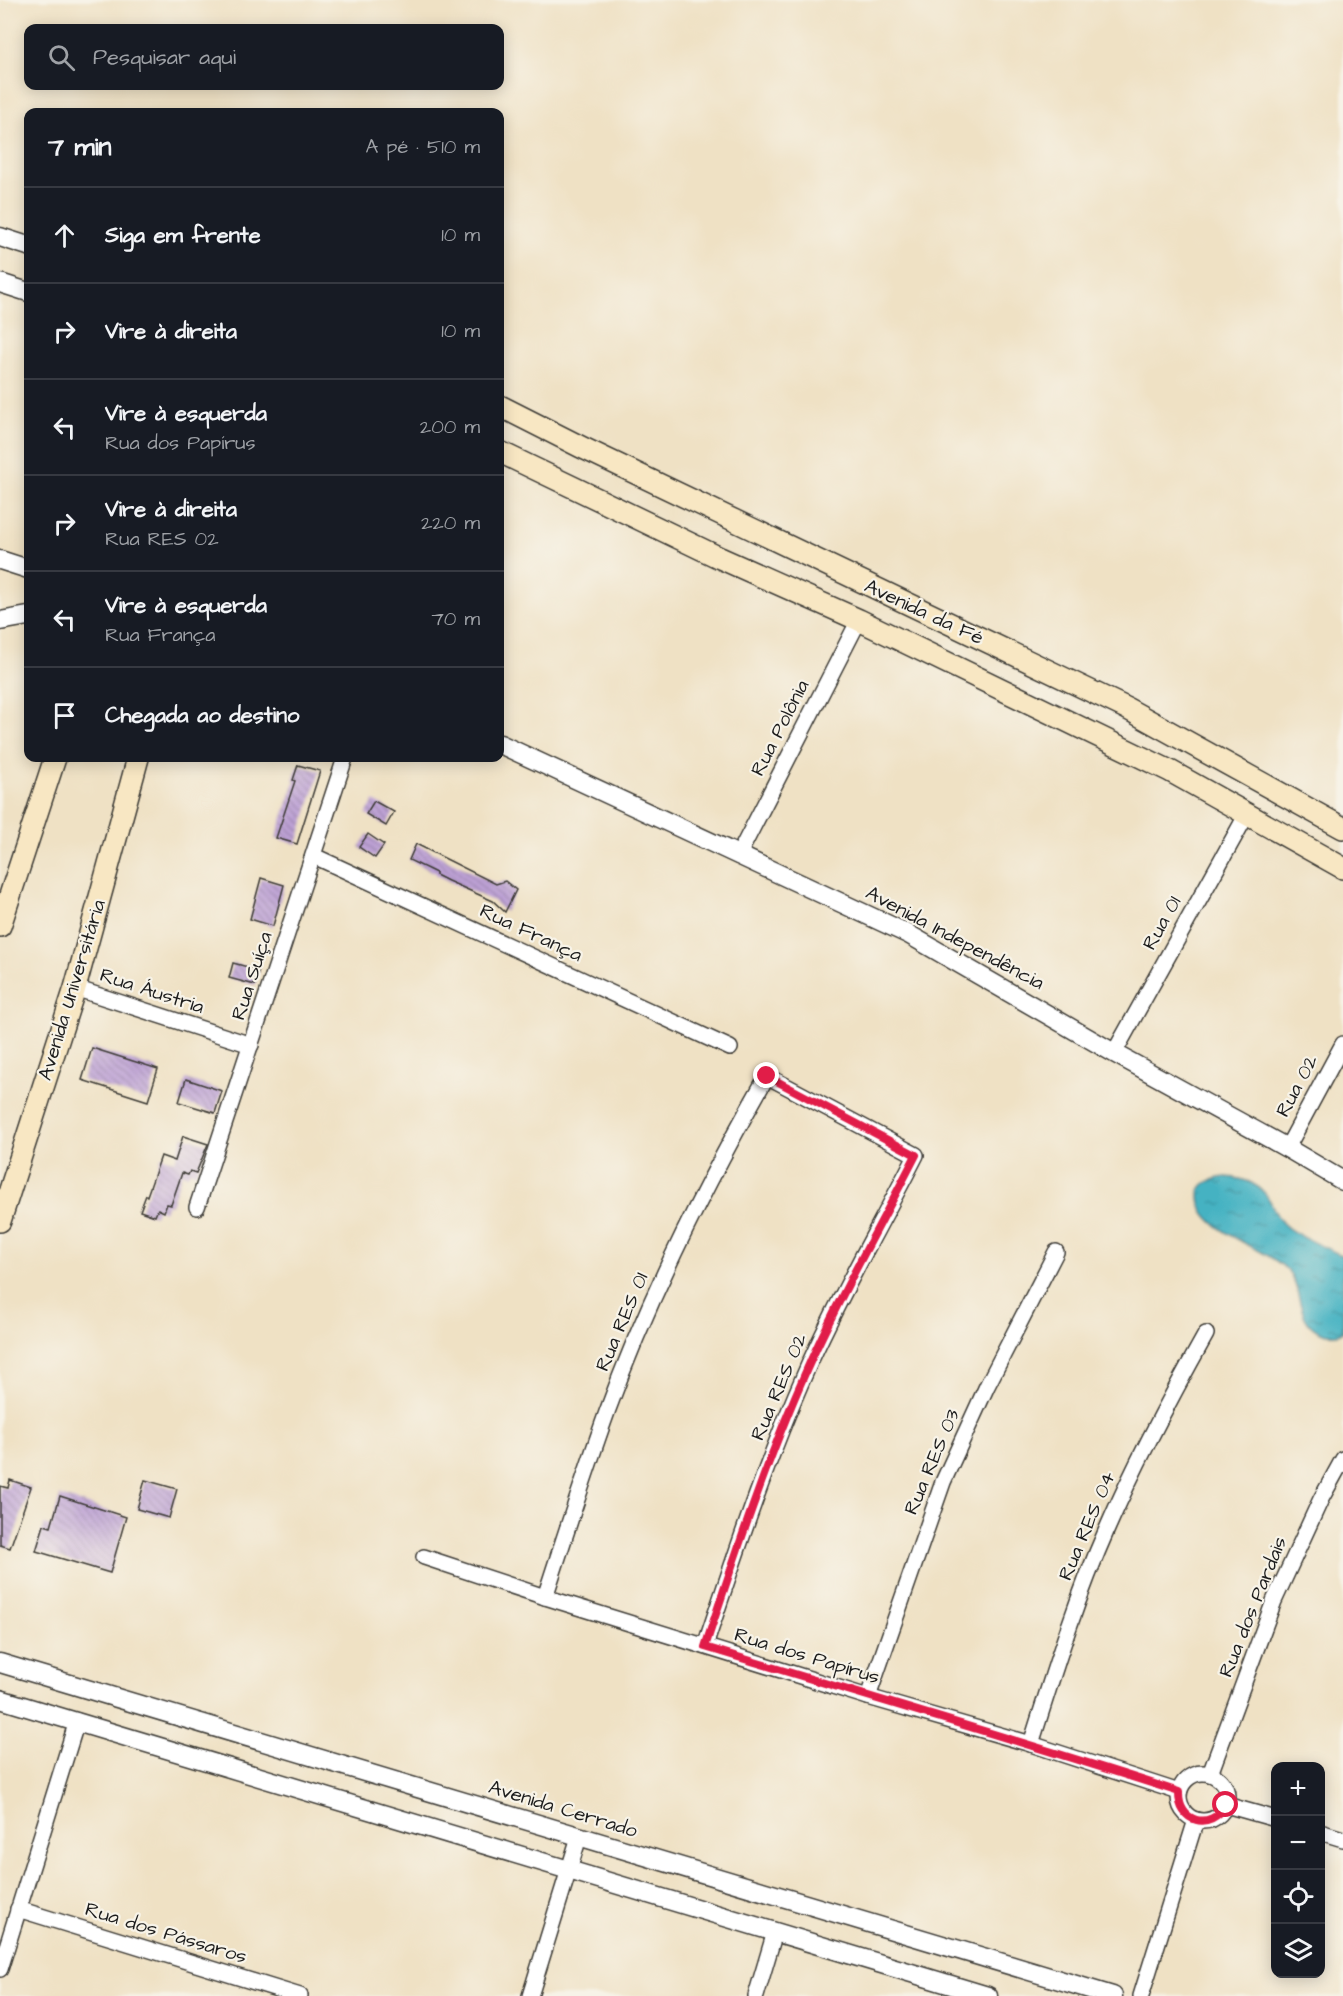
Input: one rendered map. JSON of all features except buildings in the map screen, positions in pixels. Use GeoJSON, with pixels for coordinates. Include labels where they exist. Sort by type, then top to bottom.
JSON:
{"type":"FeatureCollection","features":[{"type":"Feature","properties":{"kind":"main road","name":"Avenida da Fé"},"geometry":{"type":"LineString","coordinates":[[504,408],[634,473],[1126,708],[1343,828]]}},
{"type":"Feature","properties":{"kind":"main road","name":"Avenida da Fé"},"geometry":{"type":"LineString","coordinates":[[504,454],[720,558],[859,620],[1170,771],[1343,868]]}},
{"type":"Feature","properties":{"kind":"main road"},"geometry":{"type":"LineString","coordinates":[[0,926],[54,762]]}},
{"type":"Feature","properties":{"kind":"main road","name":"Avenida Universitária"},"geometry":{"type":"LineString","coordinates":[[0,1221],[75,988],[137,762]]}},
{"type":"Feature","properties":{"kind":"street"},"geometry":{"type":"LineString","coordinates":[[0,237],[24,245]]}},
{"type":"Feature","properties":{"kind":"street"},"geometry":{"type":"LineString","coordinates":[[0,283],[24,291]]}},
{"type":"Feature","properties":{"kind":"street"},"geometry":{"type":"LineString","coordinates":[[0,560],[24,568]]}},
{"type":"Feature","properties":{"kind":"street"},"geometry":{"type":"LineString","coordinates":[[0,621],[24,617]]}},
{"type":"Feature","properties":{"kind":"street","name":"Rua Polônia"},"geometry":{"type":"LineString","coordinates":[[738,856],[859,620]]}},
{"type":"Feature","properties":{"kind":"street","name":"Avenida Independência"},"geometry":{"type":"LineString","coordinates":[[504,746],[909,934],[1114,1053],[1343,1181]]}},
{"type":"Feature","properties":{"kind":"street","name":"Rua Suíça"},"geometry":{"type":"LineString","coordinates":[[197,1207],[344,762]]}},
{"type":"Feature","properties":{"kind":"street","name":"Rua 01"},"geometry":{"type":"LineString","coordinates":[[1114,1053],[1246,814]]}},
{"type":"Feature","properties":{"kind":"street","name":"Rua França"},"geometry":{"type":"LineString","coordinates":[[314,856],[730,1048]]}},
{"type":"Feature","properties":{"kind":"street","name":"Rua Áustria"},"geometry":{"type":"LineString","coordinates":[[75,988],[251,1045]]}},
{"type":"Feature","properties":{"kind":"street","name":"Rua 02"},"geometry":{"type":"LineString","coordinates":[[1287,1148],[1343,1044]]}},
{"type":"Feature","properties":{"kind":"street","name":"Rua RES 02"},"geometry":{"type":"LineString","coordinates":[[705,1647],[745,1528],[807,1369],[842,1295],[916,1155],[767,1076]]}},
{"type":"Feature","properties":{"kind":"street","name":"Rua RES 01"},"geometry":{"type":"LineString","coordinates":[[545,1597],[608,1411],[652,1303],[706,1186],[767,1076]]}},
{"type":"Feature","properties":{"kind":"street","name":"Rua RES 03"},"geometry":{"type":"LineString","coordinates":[[868,1697],[943,1482],[987,1386],[1056,1252]]}},
{"type":"Feature","properties":{"kind":"street","name":"Rua RES 04"},"geometry":{"type":"LineString","coordinates":[[1031,1744],[1069,1625],[1106,1530],[1158,1421],[1206,1334]]}},
{"type":"Feature","properties":{"kind":"street","name":"Rua dos Pardais"},"geometry":{"type":"LineString","coordinates":[[1210,1774],[1274,1601],[1321,1499],[1343,1459]]}},
{"type":"Feature","properties":{"kind":"street","name":"Rua dos Papírus"},"geometry":{"type":"LineString","coordinates":[[424,1557],[705,1647],[1031,1744],[1179,1792]]}},
{"type":"Feature","properties":{"kind":"street","name":"Avenida Cerrado"},"geometry":{"type":"LineString","coordinates":[[0,1663],[1113,1996]]}},
{"type":"Feature","properties":{"kind":"street"},"geometry":{"type":"LineString","coordinates":[[0,1699],[988,1996]]}},
{"type":"Feature","properties":{"kind":"street"},"geometry":{"type":"LineString","coordinates":[[0,1969],[77,1721]]}},
{"type":"Feature","properties":{"kind":"street"},"geometry":{"type":"LineString","coordinates":[[1200,1773],[1210,1774],[1218,1778],[1225,1786],[1226,1805],[1214,1818],[1205,1821],[1196,1820],[1182,1810],[1179,1792],[1191,1776],[1200,1773]]}},
{"type":"Feature","properties":{"kind":"street"},"geometry":{"type":"LineString","coordinates":[[1226,1805],[1271,1818]]}},
{"type":"Feature","properties":{"kind":"street"},"geometry":{"type":"LineString","coordinates":[[1141,1996],[1196,1820]]}},
{"type":"Feature","properties":{"kind":"street"},"geometry":{"type":"LineString","coordinates":[[1325,1834],[1343,1839]]}},
{"type":"Feature","properties":{"kind":"street"},"geometry":{"type":"LineString","coordinates":[[531,1996],[579,1837]]}},
{"type":"Feature","properties":{"kind":"street","name":"Rua dos Pássaros"},"geometry":{"type":"LineString","coordinates":[[18,1910],[300,1996]]}},
{"type":"Feature","properties":{"kind":"street"},"geometry":{"type":"LineString","coordinates":[[756,1996],[775,1932]]}},
{"type":"Feature","properties":{"kind":"water"},"geometry":{"type":"Polygon","coordinates":[[[1226,1177],[1257,1186],[1266,1195],[1277,1216],[1285,1225],[1301,1236],[1343,1256],[1343,1332],[1326,1334],[1312,1327],[1303,1312],[1296,1286],[1287,1270],[1210,1220],[1202,1209],[1200,1191],[1208,1182],[1226,1177]]]}},
{"type":"Feature","properties":{"kind":"route"},"geometry":{"type":"LineString","coordinates":[[767,1076],[916,1155],[842,1295],[807,1369],[745,1528],[705,1647],[1031,1744],[1179,1792],[1182,1810],[1196,1820],[1205,1821],[1214,1818],[1226,1805]]}}]}
